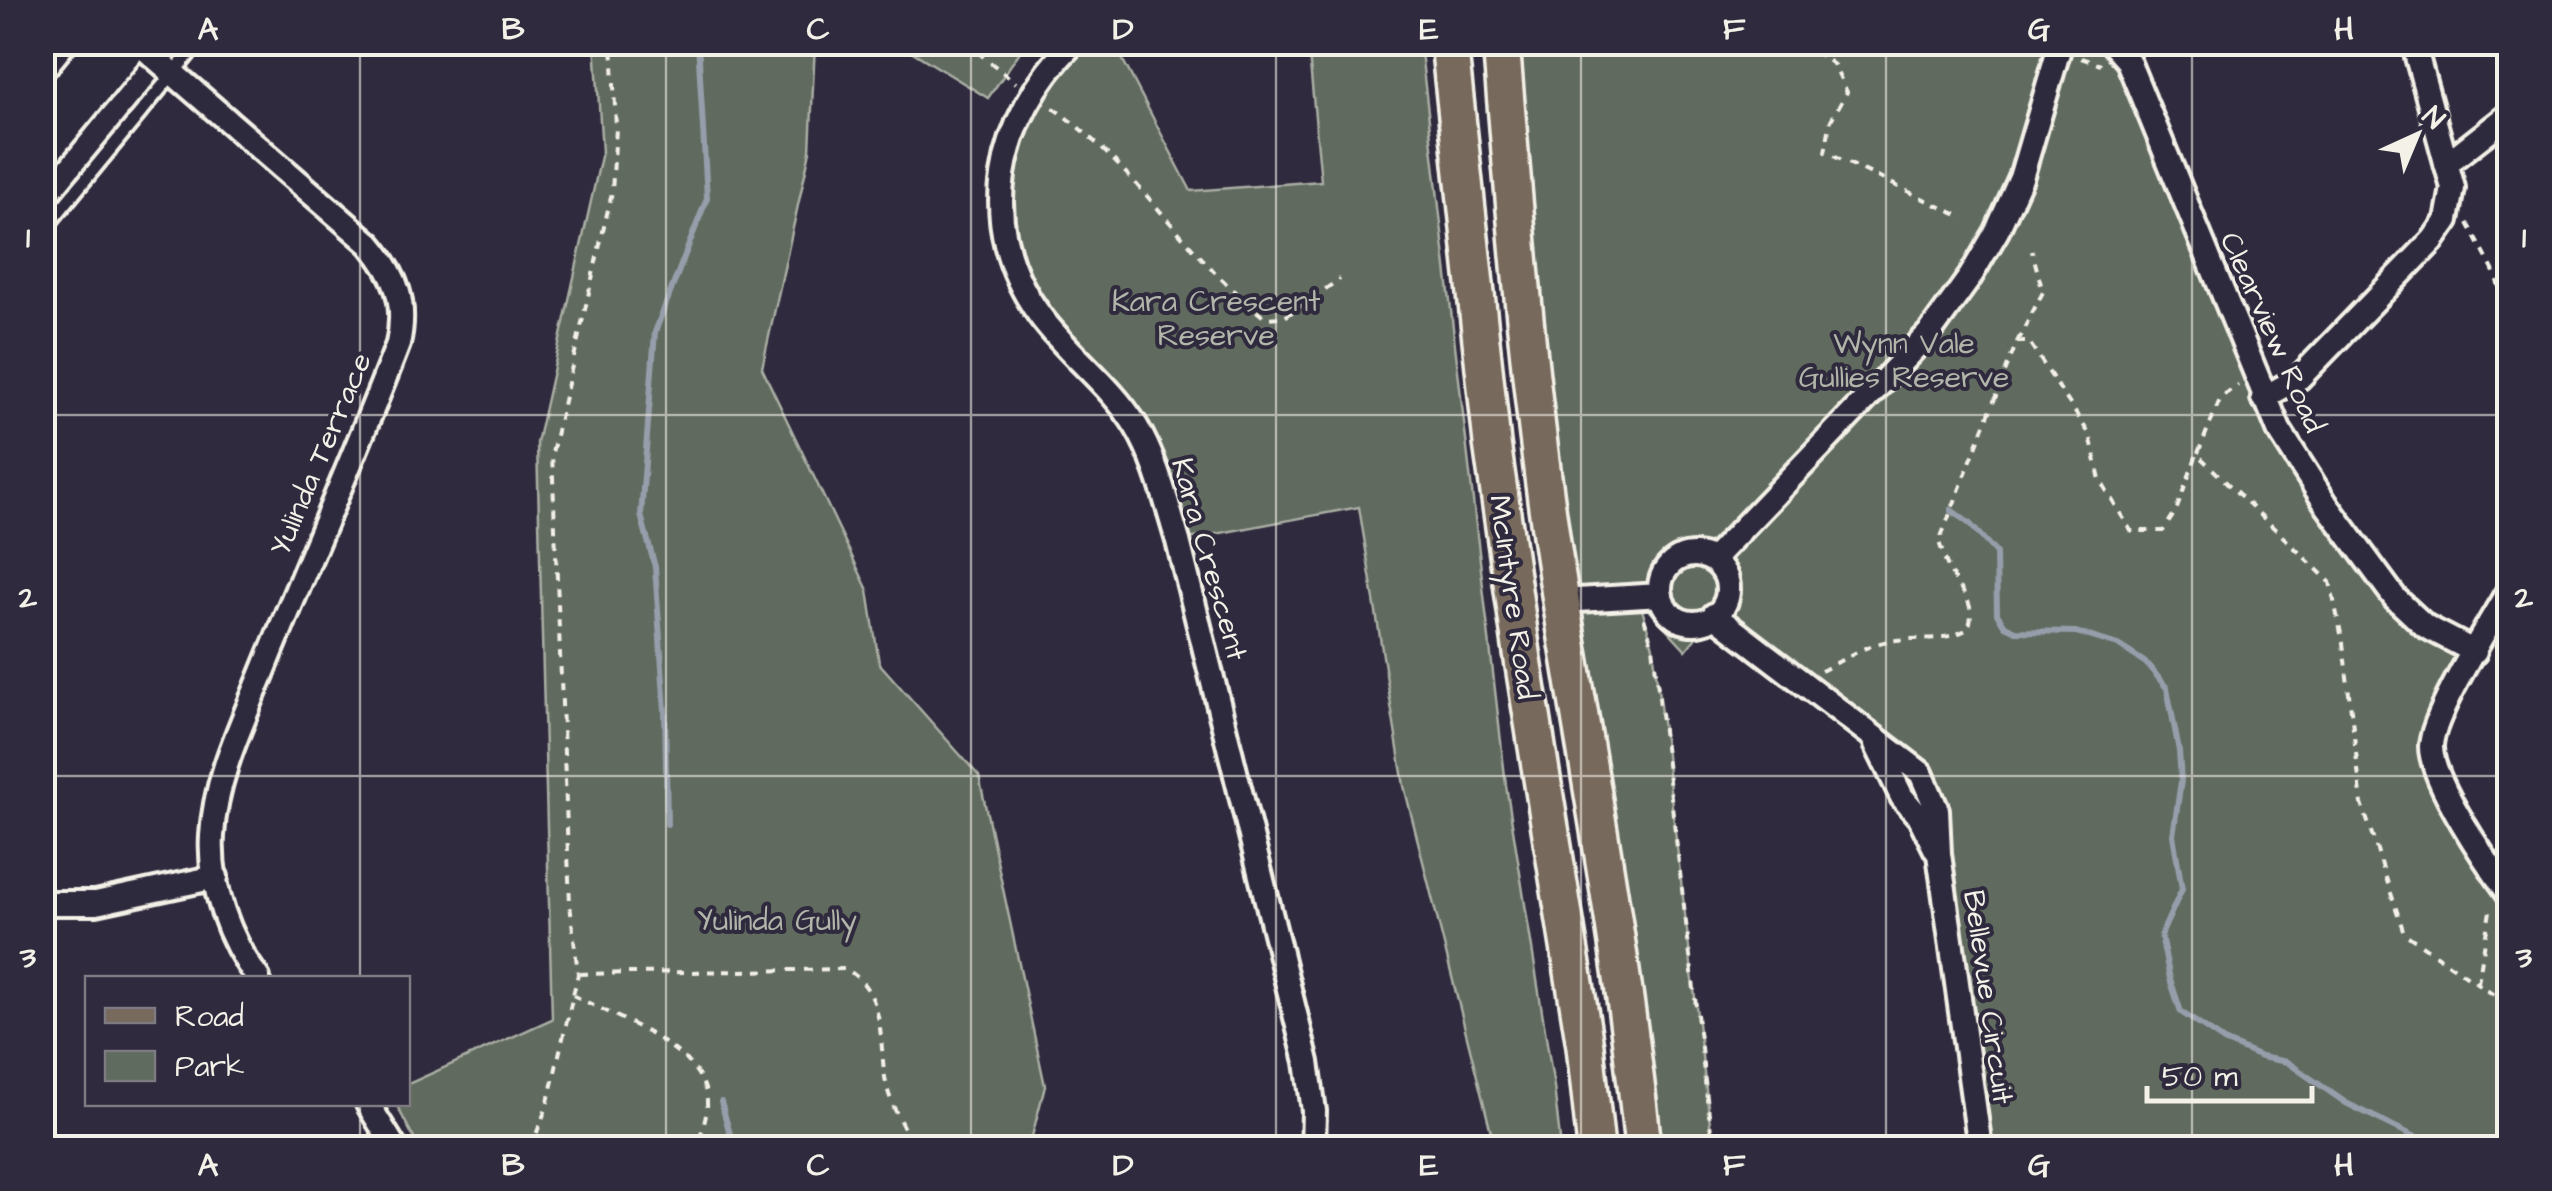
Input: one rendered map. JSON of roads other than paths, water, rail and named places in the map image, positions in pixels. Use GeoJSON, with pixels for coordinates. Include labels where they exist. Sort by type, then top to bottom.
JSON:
{"type":"FeatureCollection","features":[{"type":"Feature","properties":{"kind":"main road"},"geometry":{"type":"LineString","coordinates":[[42,118],[104,42]]}},
{"type":"Feature","properties":{"kind":"main road"},"geometry":{"type":"LineString","coordinates":[[42,154],[136,42]]}},
{"type":"Feature","properties":{"kind":"main road","name":"McIntyre Road"},"geometry":{"type":"LineString","coordinates":[[1449,42],[1508,557],[1577,989],[1596,1148]]}},
{"type":"Feature","properties":{"kind":"main road","name":"McIntyre Road"},"geometry":{"type":"LineString","coordinates":[[1501,42],[1521,295],[1561,602],[1613,916],[1643,1148]]}},
{"type":"Feature","properties":{"kind":"main road"},"geometry":{"type":"LineString","coordinates":[[1508,557],[1561,602],[1523,660]]}},
{"type":"Feature","properties":{"kind":"street","name":"Yulinda Terrace"},"geometry":{"type":"LineString","coordinates":[[136,42],[370,244],[400,291],[401,328],[389,366],[228,759],[218,792],[212,838],[216,877],[234,943],[257,976]]}},
{"type":"Feature","properties":{"kind":"street","name":"Kara Crescent"},"geometry":{"type":"LineString","coordinates":[[1074,42],[1030,94],[1011,138],[1001,187],[1010,259],[1038,313],[1128,414],[1153,461],[1182,559],[1307,1062],[1314,1111],[1312,1148]]}},
{"type":"Feature","properties":{"kind":"street"},"geometry":{"type":"LineString","coordinates":[[1712,560],[1931,330],[1970,278],[2021,178],[2061,42]]}},
{"type":"Feature","properties":{"kind":"street","name":"Clearview Road"},"geometry":{"type":"LineString","coordinates":[[2111,42],[2128,61],[2279,430],[2326,504],[2396,598],[2425,626],[2475,652]]}},
{"type":"Feature","properties":{"kind":"street"},"geometry":{"type":"LineString","coordinates":[[2264,398],[2299,378],[2447,220],[2453,188],[2413,42]]}},
{"type":"Feature","properties":{"kind":"street"},"geometry":{"type":"LineString","coordinates":[[2446,164],[2510,114]]}},
{"type":"Feature","properties":{"kind":"street"},"geometry":{"type":"LineString","coordinates":[[1561,602],[1649,596],[1671,562],[1685,555],[1712,560],[1727,580],[1727,598],[1706,621],[1678,620],[1649,596]]}},
{"type":"Feature","properties":{"kind":"street"},"geometry":{"type":"LineString","coordinates":[[2510,588],[2434,730],[2432,757],[2445,789],[2510,895]]}},
{"type":"Feature","properties":{"kind":"street","name":"Bellevue Circuit"},"geometry":{"type":"LineString","coordinates":[[1714,615],[1921,772],[1937,810],[1938,854],[1980,1148]]}},
{"type":"Feature","properties":{"kind":"street"},"geometry":{"type":"LineString","coordinates":[[42,903],[96,902],[216,877]]}},
{"type":"Feature","properties":{"kind":"street"},"geometry":{"type":"LineString","coordinates":[[369,1106],[395,1148]]}},
{"type":"Feature","properties":{"kind":"lane"},"geometry":{"type":"LineString","coordinates":[[42,232],[199,42]]}},
{"type":"Feature","properties":{"kind":"waterway"},"geometry":{"type":"LineString","coordinates":[[667,824],[665,711],[655,567],[641,515],[655,332],[707,198],[698,42]]}},
{"type":"Feature","properties":{"kind":"waterway"},"geometry":{"type":"LineString","coordinates":[[1951,510],[1970,524],[1996,553],[1997,614],[2005,626],[2016,631],[2076,632],[2118,645],[2146,663],[2167,688],[2179,751],[2181,781],[2173,835],[2182,889],[2161,935],[2181,1012],[2224,1041],[2261,1057],[2287,1062],[2346,1103],[2438,1148]]}},
{"type":"Feature","properties":{"kind":"waterway"},"geometry":{"type":"LineString","coordinates":[[721,1102],[734,1148]]}},
{"type":"Feature","properties":{"kind":"park label","name":"Kara Crescent Reserve"},"geometry":{"type":"Point","coordinates":[1216,318]}},
{"type":"Feature","properties":{"kind":"park label","name":"Wynn Vale Gullies Reserve"},"geometry":{"type":"Point","coordinates":[1904,360]}},
{"type":"Feature","properties":{"kind":"park label","name":"Yulinda Gully"},"geometry":{"type":"Point","coordinates":[777,920]}}]}
